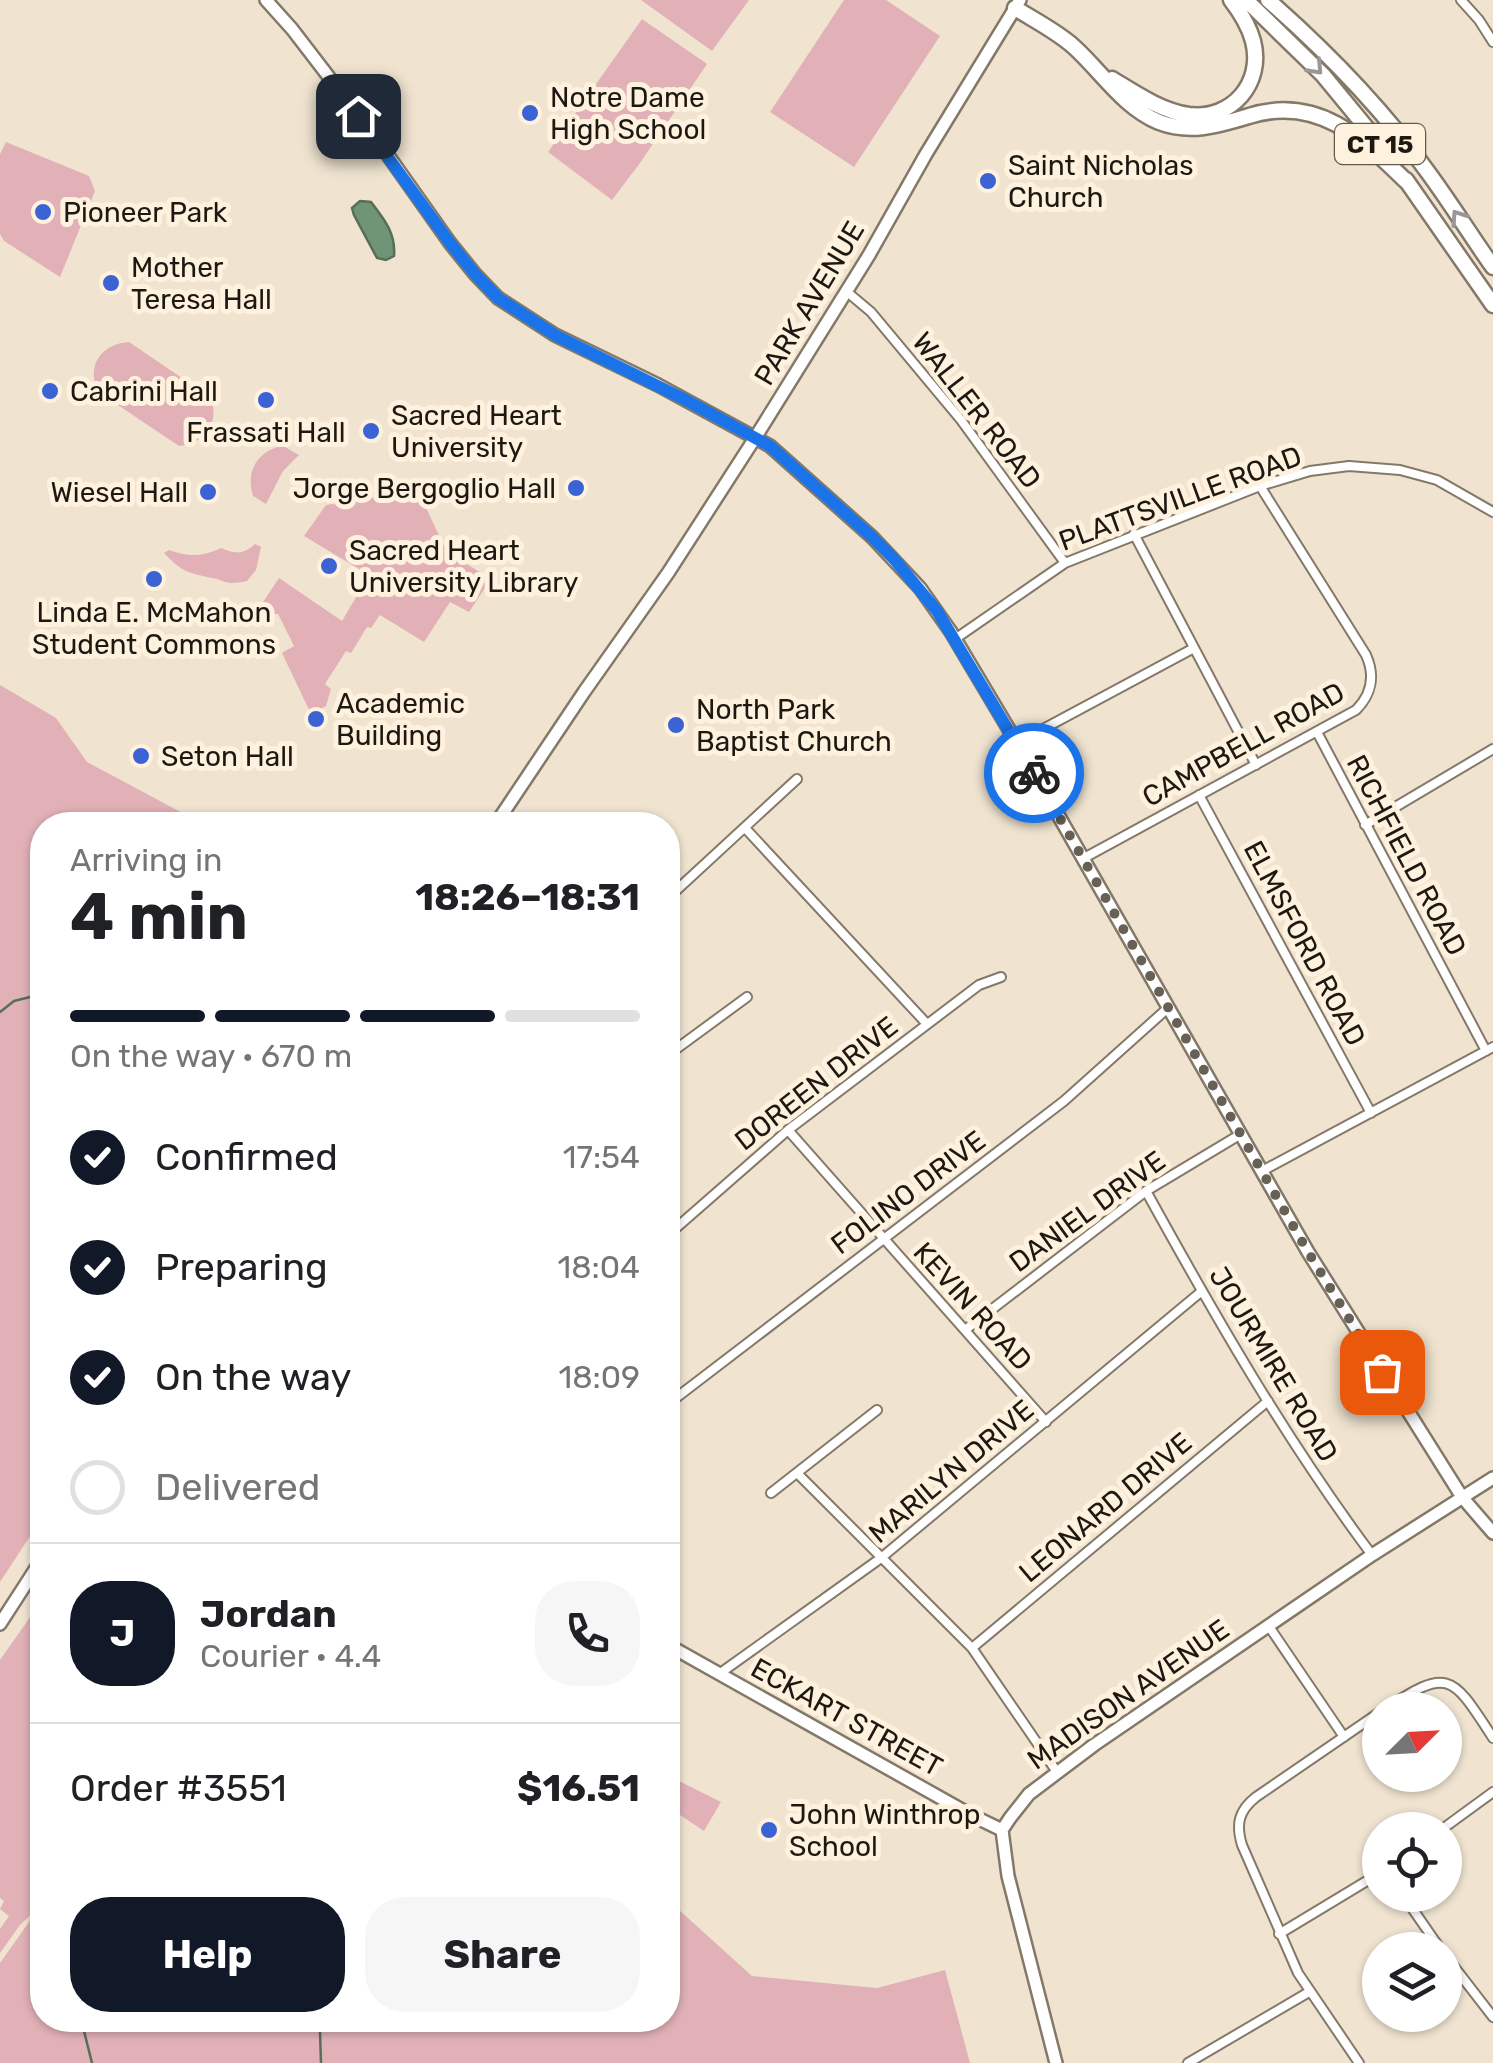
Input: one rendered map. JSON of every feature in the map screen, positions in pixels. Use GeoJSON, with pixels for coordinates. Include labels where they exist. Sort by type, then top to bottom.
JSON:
{"type":"FeatureCollection","features":[{"type":"Feature","properties":{"kind":"highway"},"geometry":{"type":"LineString","coordinates":[[1100,72],[1178,113],[1212,114],[1226,108],[1250,86],[1255,62],[1253,39],[1232,0]]}},
{"type":"Feature","properties":{"kind":"highway","name":"CT 15"},"geometry":{"type":"LineString","coordinates":[[1246,0],[1300,51],[1384,148],[1493,306]]}},
{"type":"Feature","properties":{"kind":"highway","name":"CT 15"},"geometry":{"type":"LineString","coordinates":[[1272,0],[1360,89],[1425,167],[1493,268]]}},
{"type":"Feature","properties":{"kind":"highway"},"geometry":{"type":"LineString","coordinates":[[1017,4],[1070,43],[1126,101],[1161,123],[1200,128],[1254,114],[1302,112],[1334,121],[1356,134],[1409,184]]}},
{"type":"Feature","properties":{"kind":"main road"},"geometry":{"type":"LineString","coordinates":[[266,0],[365,124],[450,243],[498,298],[555,335],[770,446],[894,559],[937,611],[1084,858],[1308,1252],[1462,1497],[1493,1533]]}},
{"type":"Feature","properties":{"kind":"main road","name":"PARK AVENUE"},"geometry":{"type":"LineString","coordinates":[[504,812],[668,573],[755,438],[1017,4]]}},
{"type":"Feature","properties":{"kind":"main road","name":"MADISON AVENUE"},"geometry":{"type":"LineString","coordinates":[[1002,1830],[1029,1794],[1056,1772],[1372,1555],[1493,1478]]}},
{"type":"Feature","properties":{"kind":"main road"},"geometry":{"type":"LineString","coordinates":[[0,1624],[30,1578]]}},
{"type":"Feature","properties":{"kind":"main road","name":"ECKART STREET"},"geometry":{"type":"LineString","coordinates":[[680,1652],[1002,1830]]}},
{"type":"Feature","properties":{"kind":"main road"},"geometry":{"type":"LineString","coordinates":[[1002,1830],[1008,1876],[1056,2063]]}},
{"type":"Feature","properties":{"kind":"street"},"geometry":{"type":"LineString","coordinates":[[1461,0],[1493,42]]}},
{"type":"Feature","properties":{"kind":"street","name":"WALLER ROAD"},"geometry":{"type":"LineString","coordinates":[[846,291],[871,312],[961,420],[1065,562]]}},
{"type":"Feature","properties":{"kind":"street","name":"PLATTSVILLE ROAD"},"geometry":{"type":"LineString","coordinates":[[955,639],[1065,562],[1260,486],[1328,468],[1400,470],[1437,480],[1493,512]]}},
{"type":"Feature","properties":{"kind":"street","name":"CAMPBELL ROAD"},"geometry":{"type":"LineString","coordinates":[[1084,858],[1356,710],[1372,684],[1370,664],[1260,486]]}},
{"type":"Feature","properties":{"kind":"street"},"geometry":{"type":"LineString","coordinates":[[1134,534],[1256,765]]}},
{"type":"Feature","properties":{"kind":"street"},"geometry":{"type":"LineString","coordinates":[[1017,744],[1194,648]]}},
{"type":"Feature","properties":{"kind":"street","name":"RICHFIELD ROAD"},"geometry":{"type":"LineString","coordinates":[[1316,732],[1489,1049]]}},
{"type":"Feature","properties":{"kind":"street"},"geometry":{"type":"LineString","coordinates":[[1365,825],[1493,749]]}},
{"type":"Feature","properties":{"kind":"street"},"geometry":{"type":"LineString","coordinates":[[680,887],[797,779]]}},
{"type":"Feature","properties":{"kind":"street","name":"ELMSFORD ROAD"},"geometry":{"type":"LineString","coordinates":[[1199,795],[1370,1113]]}},
{"type":"Feature","properties":{"kind":"street"},"geometry":{"type":"LineString","coordinates":[[746,828],[927,1024]]}},
{"type":"Feature","properties":{"kind":"street","name":"DOREEN DRIVE"},"geometry":{"type":"LineString","coordinates":[[680,1225],[788,1130],[979,984],[1001,977]]}},
{"type":"Feature","properties":{"kind":"street"},"geometry":{"type":"LineString","coordinates":[[680,1045],[748,997]]}},
{"type":"Feature","properties":{"kind":"street","name":"FOLINO DRIVE"},"geometry":{"type":"LineString","coordinates":[[680,1395],[1064,1102],[1169,1007]]}},
{"type":"Feature","properties":{"kind":"street"},"geometry":{"type":"LineString","coordinates":[[1262,1171],[1489,1049]]}},
{"type":"Feature","properties":{"kind":"street","name":"KEVIN ROAD"},"geometry":{"type":"LineString","coordinates":[[788,1130],[1046,1422]]}},
{"type":"Feature","properties":{"kind":"street","name":"DANIEL DRIVE"},"geometry":{"type":"LineString","coordinates":[[965,1330],[1146,1191],[1241,1134]]}},
{"type":"Feature","properties":{"kind":"street","name":"JOURMIRE ROAD"},"geometry":{"type":"LineString","coordinates":[[1146,1191],[1268,1401],[1372,1555]]}},
{"type":"Feature","properties":{"kind":"street","name":"MARILYN DRIVE"},"geometry":{"type":"LineString","coordinates":[[719,1674],[881,1558],[1202,1291]]}},
{"type":"Feature","properties":{"kind":"street","name":"LEONARD DRIVE"},"geometry":{"type":"LineString","coordinates":[[972,1648],[1268,1401]]}},
{"type":"Feature","properties":{"kind":"street"},"geometry":{"type":"LineString","coordinates":[[772,1493],[877,1410]]}},
{"type":"Feature","properties":{"kind":"street"},"geometry":{"type":"LineString","coordinates":[[798,1474],[972,1648],[1056,1772]]}},
{"type":"Feature","properties":{"kind":"street"},"geometry":{"type":"LineString","coordinates":[[1268,1625],[1344,1736]]}},
{"type":"Feature","properties":{"kind":"street"},"geometry":{"type":"LineString","coordinates":[[1411,1692],[1434,1682],[1444,1682],[1460,1692]]}},
{"type":"Feature","properties":{"kind":"street"},"geometry":{"type":"LineString","coordinates":[[1462,1694],[1493,1738]]}},
{"type":"Feature","properties":{"kind":"street"},"geometry":{"type":"LineString","coordinates":[[1359,2063],[1309,1992],[1242,1846],[1238,1824],[1241,1812],[1256,1797],[1362,1724]]}},
{"type":"Feature","properties":{"kind":"street"},"geometry":{"type":"LineString","coordinates":[[1462,1815],[1493,1792]]}},
{"type":"Feature","properties":{"kind":"street"},"geometry":{"type":"LineString","coordinates":[[1280,1934],[1362,1884]]}},
{"type":"Feature","properties":{"kind":"street"},"geometry":{"type":"LineString","coordinates":[[1462,1977],[1493,2018]]}},
{"type":"Feature","properties":{"kind":"street"},"geometry":{"type":"LineString","coordinates":[[1188,2063],[1309,1992]]}},
{"type":"Feature","properties":{"kind":"shaded area"},"geometry":{"type":"Polygon","coordinates":[[[641,0],[749,0],[712,51],[641,0]]]}},
{"type":"Feature","properties":{"kind":"shaded area"},"geometry":{"type":"Polygon","coordinates":[[[844,0],[886,0],[940,36],[854,167],[770,112],[844,0]]]}},
{"type":"Feature","properties":{"kind":"shaded area"},"geometry":{"type":"Polygon","coordinates":[[[642,19],[707,64],[612,200],[548,152],[642,19]]]}},
{"type":"Feature","properties":{"kind":"shaded area","name":"Pioneer Park"},"geometry":{"type":"Polygon","coordinates":[[[6,142],[89,176],[95,191],[60,277],[4,241],[0,234],[0,154],[6,142]]]}},
{"type":"Feature","properties":{"kind":"shaded area"},"geometry":{"type":"Polygon","coordinates":[[[360,201],[371,202],[385,220],[394,256],[386,260],[377,258],[354,215],[352,208],[360,201]]]}},
{"type":"Feature","properties":{"kind":"shaded area"},"geometry":{"type":"Polygon","coordinates":[[[129,342],[210,397],[212,423],[203,436],[179,446],[97,391],[94,373],[99,358],[111,347],[129,342]]]}},
{"type":"Feature","properties":{"kind":"shaded area"},"geometry":{"type":"Polygon","coordinates":[[[277,447],[299,455],[283,471],[266,504],[253,496],[252,472],[263,455],[277,447]]]}},
{"type":"Feature","properties":{"kind":"shaded area"},"geometry":{"type":"Polygon","coordinates":[[[418,491],[447,552],[491,579],[469,612],[450,602],[424,642],[380,615],[371,628],[367,627],[351,653],[346,651],[325,684],[331,689],[326,706],[311,714],[282,653],[294,646],[278,614],[270,614],[263,602],[279,578],[342,621],[369,575],[304,536],[326,505],[418,491]]]}},
{"type":"Feature","properties":{"kind":"shaded area"},"geometry":{"type":"Polygon","coordinates":[[[255,544],[261,547],[256,570],[247,581],[239,582],[228,583],[188,572],[164,553],[169,550],[195,555],[221,548],[239,552],[255,544]]]}},
{"type":"Feature","properties":{"kind":"shaded area"},"geometry":{"type":"Polygon","coordinates":[[[0,685],[56,718],[87,762],[181,812],[30,812],[30,1536],[0,1582],[0,685]]]}},
{"type":"Feature","properties":{"kind":"shaded area"},"geometry":{"type":"Polygon","coordinates":[[[30,1617],[30,1915],[0,1953],[0,1929],[9,1916],[0,1909],[4,1901],[0,1898],[0,1660],[30,1617]]]}},
{"type":"Feature","properties":{"kind":"shaded area"},"geometry":{"type":"Polygon","coordinates":[[[680,1782],[721,1802],[704,1831],[680,1815],[680,1782]]]}},
{"type":"Feature","properties":{"kind":"shaded area"},"geometry":{"type":"Polygon","coordinates":[[[680,1911],[752,1976],[877,1988],[945,1970],[970,2063],[0,2063],[0,1963],[30,1921],[30,2032],[680,2032],[680,1911]]]}},
{"type":"Feature","properties":{"kind":"waterway"},"geometry":{"type":"LineString","coordinates":[[0,1012],[14,1001],[30,997]]}},
{"type":"Feature","properties":{"kind":"waterway"},"geometry":{"type":"LineString","coordinates":[[84,2032],[92,2063]]}},
{"type":"Feature","properties":{"kind":"waterway"},"geometry":{"type":"LineString","coordinates":[[320,2032],[321,2063]]}},
{"type":"Feature","properties":{"kind":"way so far"},"geometry":{"type":"LineString","coordinates":[[1034,773],[1308,1252],[1382,1372]]}},
{"type":"Feature","properties":{"kind":"place","name":"Notre Dame High School"},"geometry":{"type":"Point","coordinates":[530,113]}},
{"type":"Feature","properties":{"kind":"place","name":"Saint Nicholas Church"},"geometry":{"type":"Point","coordinates":[988,181]}},
{"type":"Feature","properties":{"kind":"place","name":"Pioneer Park"},"geometry":{"type":"Point","coordinates":[43,212]}},
{"type":"Feature","properties":{"kind":"place","name":"Mother Teresa Hall"},"geometry":{"type":"Point","coordinates":[111,283]}},
{"type":"Feature","properties":{"kind":"place","name":"Cabrini Hall"},"geometry":{"type":"Point","coordinates":[50,391]}},
{"type":"Feature","properties":{"kind":"place","name":"Frassati Hall"},"geometry":{"type":"Point","coordinates":[266,400]}},
{"type":"Feature","properties":{"kind":"place","name":"Sacred Heart University"},"geometry":{"type":"Point","coordinates":[371,431]}},
{"type":"Feature","properties":{"kind":"place","name":"Jorge Bergoglio Hall"},"geometry":{"type":"Point","coordinates":[576,488]}},
{"type":"Feature","properties":{"kind":"place","name":"Wiesel Hall"},"geometry":{"type":"Point","coordinates":[208,492]}},
{"type":"Feature","properties":{"kind":"place","name":"Sacred Heart University Library"},"geometry":{"type":"Point","coordinates":[329,566]}},
{"type":"Feature","properties":{"kind":"place","name":"Linda E. McMahon Student Commons"},"geometry":{"type":"Point","coordinates":[154,579]}},
{"type":"Feature","properties":{"kind":"place","name":"Academic Building"},"geometry":{"type":"Point","coordinates":[316,719]}},
{"type":"Feature","properties":{"kind":"place","name":"North Park Baptist Church"},"geometry":{"type":"Point","coordinates":[676,725]}},
{"type":"Feature","properties":{"kind":"place","name":"Seton Hall"},"geometry":{"type":"Point","coordinates":[141,756]}},
{"type":"Feature","properties":{"kind":"place","name":"John Winthrop School"},"geometry":{"type":"Point","coordinates":[769,1830]}},
{"type":"Feature","properties":{"kind":"route"},"geometry":{"type":"LineString","coordinates":[[358,116],[450,243],[498,298],[555,335],[770,446],[872,537],[937,611],[1034,773]]}}]}
